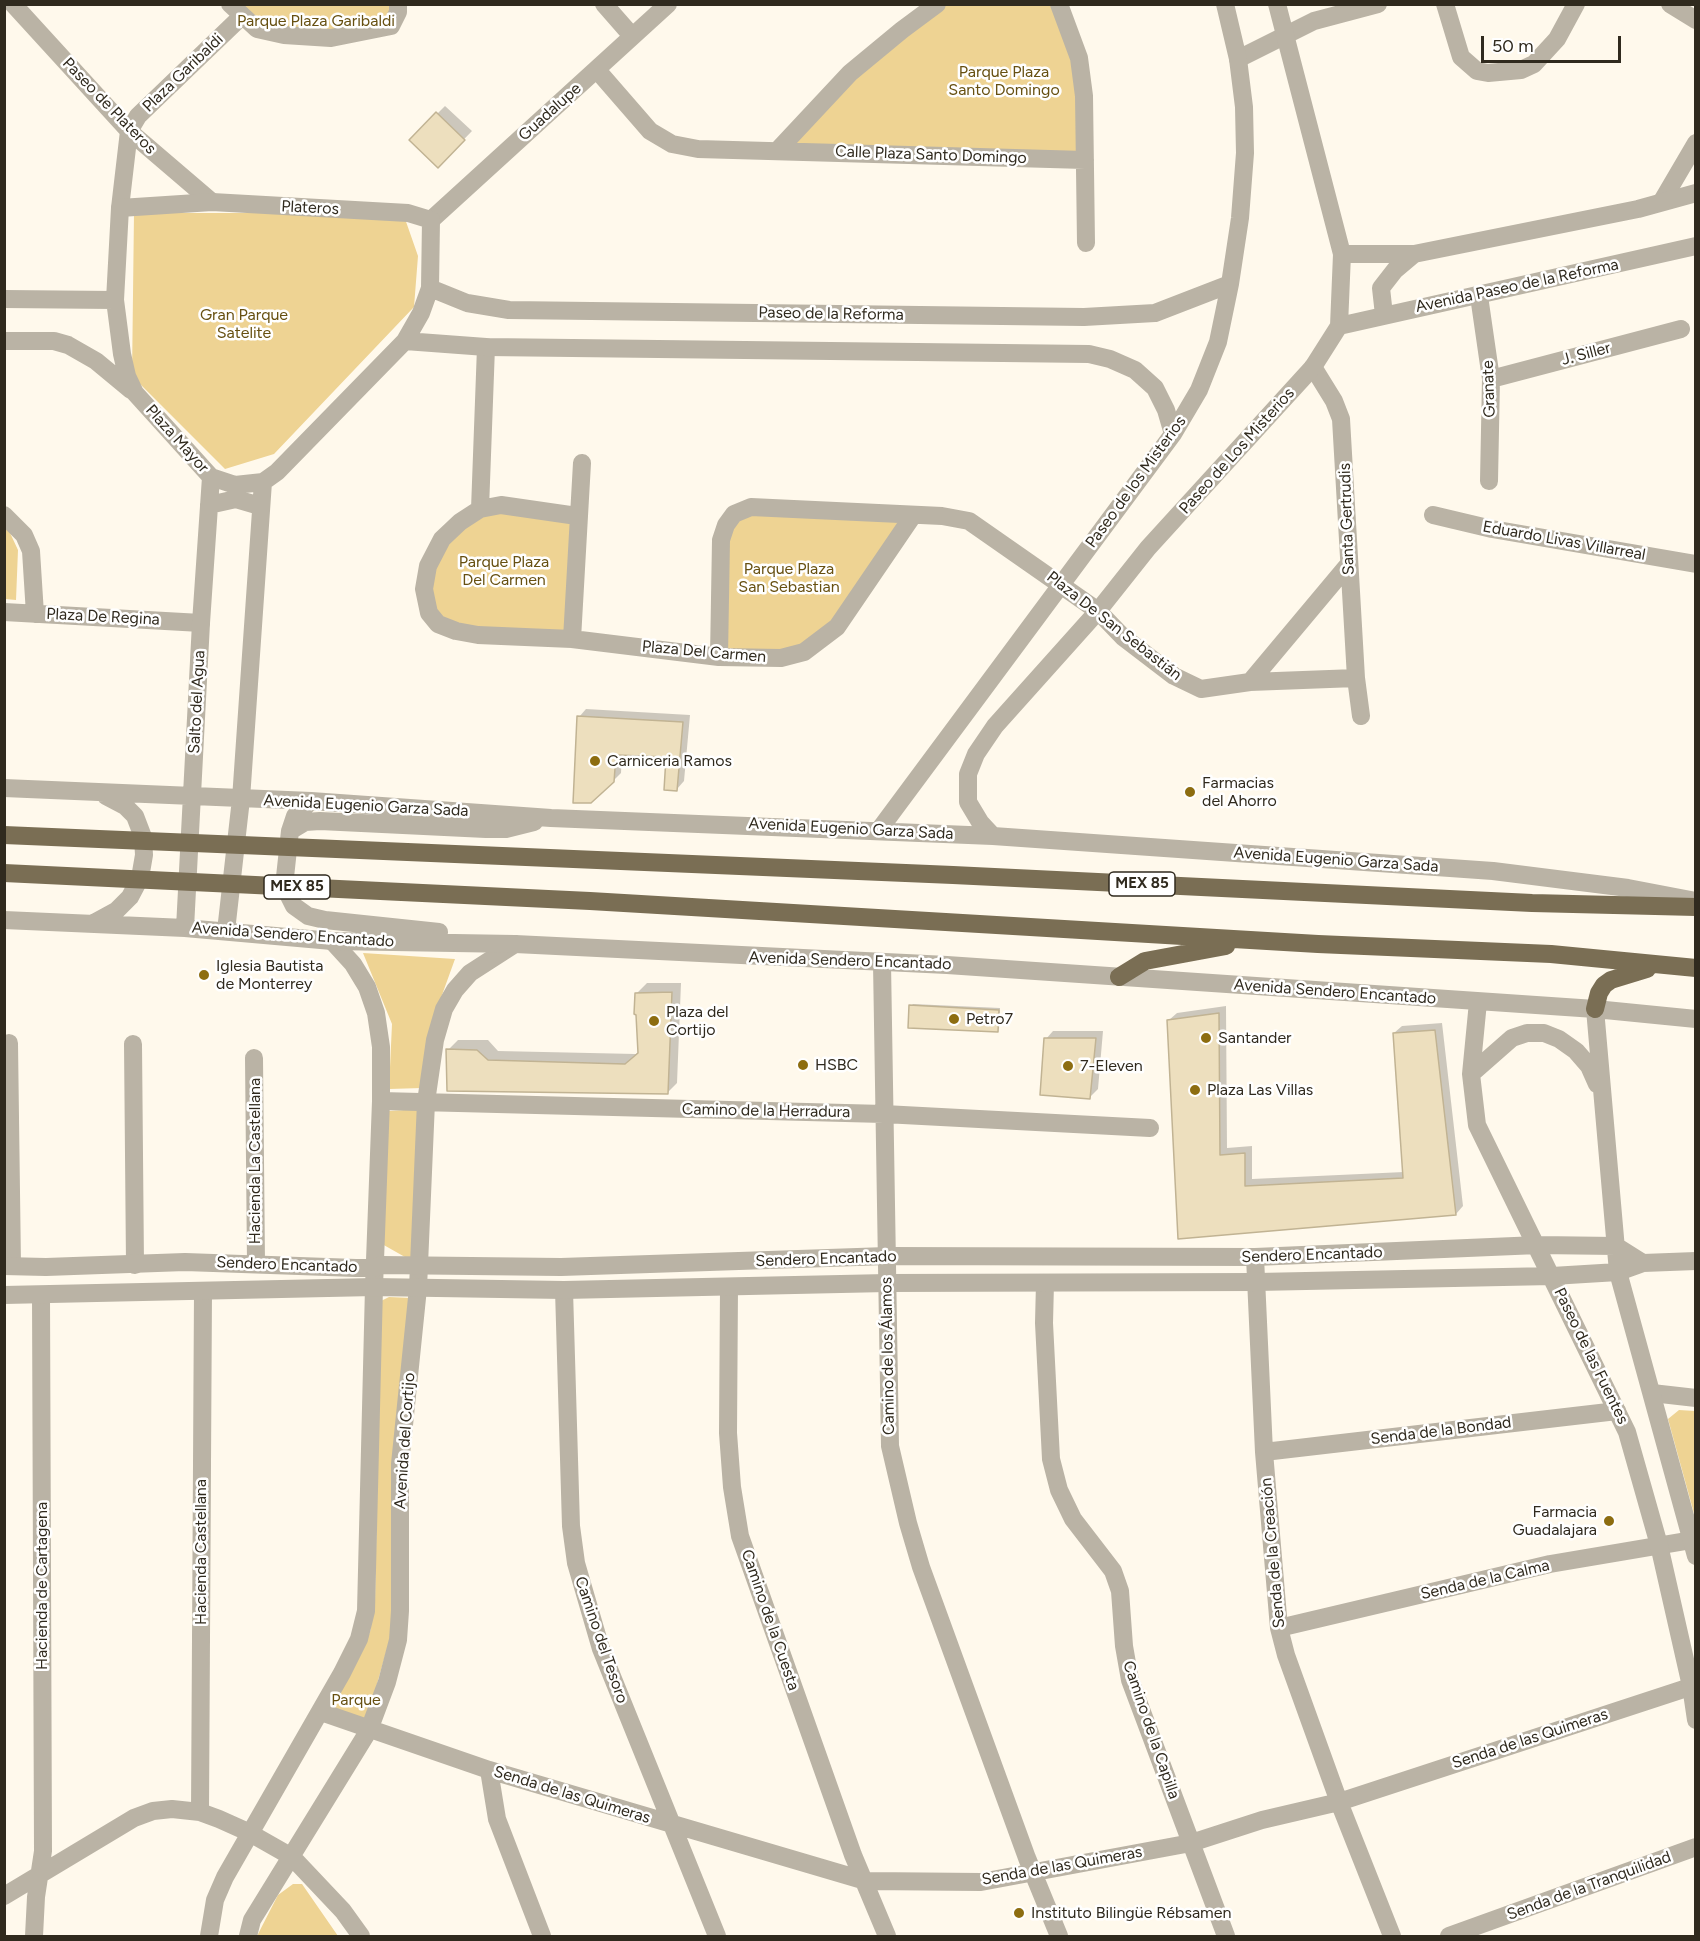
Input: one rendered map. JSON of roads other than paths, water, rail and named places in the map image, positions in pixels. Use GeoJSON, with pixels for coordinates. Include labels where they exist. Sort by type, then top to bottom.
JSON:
{"type":"FeatureCollection","features":[{"type":"Feature","properties":{"kind":"highway","name":"Avenida Eugenio Garza Sada"},"geometry":{"type":"LineString","coordinates":[[4,835],[1532,903],[1695,907]]}},
{"type":"Feature","properties":{"kind":"highway","name":"MEX 85"},"geometry":{"type":"LineString","coordinates":[[4,873],[590,900],[1273,941],[1551,954],[1695,968]]}},
{"type":"Feature","properties":{"kind":"highway"},"geometry":{"type":"LineString","coordinates":[[1119,977],[1145,961],[1219,946],[1273,941]]}},
{"type":"Feature","properties":{"kind":"highway"},"geometry":{"type":"LineString","coordinates":[[1595,1009],[1599,993],[1611,980],[1660,966]]}},
{"type":"Feature","properties":{"kind":"street","name":"Paseo de Plateros"},"geometry":{"type":"LineString","coordinates":[[13,4],[129,131],[212,202]]}},
{"type":"Feature","properties":{"kind":"street","name":"Plaza Garibaldi"},"geometry":{"type":"LineString","coordinates":[[129,131],[138,116],[235,11],[257,29],[284,35],[331,38],[391,26],[398,12],[398,4]]}},
{"type":"Feature","properties":{"kind":"street"},"geometry":{"type":"LineString","coordinates":[[603,4],[632,36]]}},
{"type":"Feature","properties":{"kind":"street","name":"Guadalupe"},"geometry":{"type":"LineString","coordinates":[[431,220],[668,4]]}},
{"type":"Feature","properties":{"kind":"street"},"geometry":{"type":"LineString","coordinates":[[778,150],[850,73],[937,4]]}},
{"type":"Feature","properties":{"kind":"street"},"geometry":{"type":"LineString","coordinates":[[1059,4],[1079,58],[1084,96],[1086,243]]}},
{"type":"Feature","properties":{"kind":"street","name":"Paseo de los Misterios"},"geometry":{"type":"LineString","coordinates":[[879,830],[1173,434],[1199,390],[1218,342],[1230,284],[1240,218],[1245,153],[1244,107],[1238,59],[1225,4]]}},
{"type":"Feature","properties":{"kind":"street","name":"Paseo de Los Misterios"},"geometry":{"type":"LineString","coordinates":[[993,836],[980,822],[968,802],[968,774],[976,754],[995,726],[1098,611],[1148,548],[1313,367],[1339,326],[1342,254],[1277,4]]}},
{"type":"Feature","properties":{"kind":"street"},"geometry":{"type":"LineString","coordinates":[[1238,59],[1314,21],[1378,4]]}},
{"type":"Feature","properties":{"kind":"street"},"geometry":{"type":"LineString","coordinates":[[1444,4],[1461,57],[1478,71],[1488,73],[1521,70],[1534,64],[1557,39],[1576,4]]}},
{"type":"Feature","properties":{"kind":"street"},"geometry":{"type":"LineString","coordinates":[[1670,4],[1695,20]]}},
{"type":"Feature","properties":{"kind":"street","name":"Calle Plaza Santo Domingo"},"geometry":{"type":"LineString","coordinates":[[597,70],[650,130],[672,144],[698,150],[778,150],[1085,160]]}},
{"type":"Feature","properties":{"kind":"street","name":"Plaza Mayor"},"geometry":{"type":"LineString","coordinates":[[129,131],[120,208],[115,300],[127,376],[135,393],[211,477],[235,485],[263,482]]}},
{"type":"Feature","properties":{"kind":"street"},"geometry":{"type":"LineString","coordinates":[[1662,201],[1695,143]]}},
{"type":"Feature","properties":{"kind":"street"},"geometry":{"type":"LineString","coordinates":[[1342,254],[1414,254],[1638,209],[1695,193]]}},
{"type":"Feature","properties":{"kind":"street","name":"Plateros"},"geometry":{"type":"LineString","coordinates":[[120,208],[212,202],[408,213],[431,220]]}},
{"type":"Feature","properties":{"kind":"street"},"geometry":{"type":"LineString","coordinates":[[226,931],[241,799],[263,482],[277,472],[405,341],[421,313],[430,288],[431,220]]}},
{"type":"Feature","properties":{"kind":"street","name":"Avenida Paseo de la Reforma"},"geometry":{"type":"LineString","coordinates":[[1339,326],[1695,246]]}},
{"type":"Feature","properties":{"kind":"street"},"geometry":{"type":"LineString","coordinates":[[1384,315],[1381,288],[1395,270],[1414,254]]}},
{"type":"Feature","properties":{"kind":"street","name":"Paseo de la Reforma"},"geometry":{"type":"LineString","coordinates":[[430,288],[467,303],[509,310],[1084,317],[1155,313],[1230,284]]}},
{"type":"Feature","properties":{"kind":"street","name":"Granate"},"geometry":{"type":"LineString","coordinates":[[1479,296],[1491,380],[1489,482]]}},
{"type":"Feature","properties":{"kind":"street"},"geometry":{"type":"LineString","coordinates":[[4,299],[115,300]]}},
{"type":"Feature","properties":{"kind":"street","name":"J. Siller"},"geometry":{"type":"LineString","coordinates":[[1491,380],[1681,329]]}},
{"type":"Feature","properties":{"kind":"street"},"geometry":{"type":"LineString","coordinates":[[4,341],[54,342],[68,345],[96,360],[135,393]]}},
{"type":"Feature","properties":{"kind":"street"},"geometry":{"type":"LineString","coordinates":[[405,341],[486,347],[1089,354],[1110,359],[1135,370],[1155,388],[1166,410],[1173,434]]}},
{"type":"Feature","properties":{"kind":"street"},"geometry":{"type":"LineString","coordinates":[[480,509],[486,347]]}},
{"type":"Feature","properties":{"kind":"street","name":"Santa Gertrudis"},"geometry":{"type":"LineString","coordinates":[[1313,367],[1334,401],[1341,419],[1348,566],[1361,716]]}},
{"type":"Feature","properties":{"kind":"street"},"geometry":{"type":"LineString","coordinates":[[572,639],[577,516],[582,463]]}},
{"type":"Feature","properties":{"kind":"street","name":"Salto del Agua"},"geometry":{"type":"LineString","coordinates":[[185,928],[211,477]]}},
{"type":"Feature","properties":{"kind":"street"},"geometry":{"type":"LineString","coordinates":[[209,505],[236,499],[260,506]]}},
{"type":"Feature","properties":{"kind":"street","name":"Plaza Del Carmen"},"geometry":{"type":"LineString","coordinates":[[577,516],[501,505],[480,509],[460,522],[442,539],[428,566],[424,589],[429,613],[438,624],[456,632],[572,639],[718,657],[781,658],[804,652],[821,642],[837,627],[912,517]]}},
{"type":"Feature","properties":{"kind":"street","name":"Plaza De San Sebastián"},"geometry":{"type":"LineString","coordinates":[[718,657],[720,540],[726,525],[734,514],[751,507],[912,517],[942,516],[969,521],[1098,611],[1123,637],[1174,676],[1202,689],[1250,682]]}},
{"type":"Feature","properties":{"kind":"street"},"geometry":{"type":"LineString","coordinates":[[4,515],[24,535],[31,551],[35,614]]}},
{"type":"Feature","properties":{"kind":"street","name":"Eduardo Livas Villarreal"},"geometry":{"type":"LineString","coordinates":[[1433,515],[1492,529],[1695,564]]}},
{"type":"Feature","properties":{"kind":"street"},"geometry":{"type":"LineString","coordinates":[[1250,682],[1348,566]]}},
{"type":"Feature","properties":{"kind":"street","name":"Plaza De Regina"},"geometry":{"type":"LineString","coordinates":[[4,612],[201,623]]}},
{"type":"Feature","properties":{"kind":"street"},"geometry":{"type":"LineString","coordinates":[[1250,682],[1356,678]]}},
{"type":"Feature","properties":{"kind":"street","name":"Avenida Eugenio Garza Sada"},"geometry":{"type":"LineString","coordinates":[[4,788],[102,794],[311,801],[551,818],[993,836],[1493,871],[1628,888],[1695,901]]}},
{"type":"Feature","properties":{"kind":"street"},"geometry":{"type":"LineString","coordinates":[[94,923],[116,911],[130,897],[140,878],[144,855],[143,837],[135,816],[125,806],[102,794]]}},
{"type":"Feature","properties":{"kind":"street"},"geometry":{"type":"LineString","coordinates":[[311,801],[295,816],[290,831],[286,859],[287,892],[294,906],[308,916],[515,944]]}},
{"type":"Feature","properties":{"kind":"street"},"geometry":{"type":"LineString","coordinates":[[290,831],[305,822],[320,821],[486,829],[506,828],[551,818]]}},
{"type":"Feature","properties":{"kind":"street","name":"Avenida Sendero Encantado"},"geometry":{"type":"LineString","coordinates":[[4,920],[185,928],[332,941],[515,944],[947,965],[1595,1009],[1695,1019]]}},
{"type":"Feature","properties":{"kind":"street","name":"Avenida del Cortijo"},"geometry":{"type":"LineString","coordinates":[[209,1936],[215,1900],[248,1832],[321,1712],[359,1639],[366,1611],[381,1047],[376,1014],[367,987],[353,964],[332,941]]}},
{"type":"Feature","properties":{"kind":"street","name":"Avenida del Cortijo"},"geometry":{"type":"LineString","coordinates":[[248,1936],[252,1920],[369,1730],[387,1682],[398,1640],[401,1581],[400,1464],[418,1288],[426,1102],[435,1040],[449,999],[470,973],[515,944]]}},
{"type":"Feature","properties":{"kind":"street","name":"Camino de los Álamos"},"geometry":{"type":"LineString","coordinates":[[882,963],[890,1446],[908,1523],[1033,1873],[1059,1936]]}},
{"type":"Feature","properties":{"kind":"street","name":"Paseo de las Fuentes"},"geometry":{"type":"LineString","coordinates":[[1479,1002],[1471,1074],[1477,1125],[1628,1432],[1659,1545],[1693,1685],[1695,1720]]}},
{"type":"Feature","properties":{"kind":"street"},"geometry":{"type":"LineString","coordinates":[[1595,1009],[1618,1272],[1694,1548]]}},
{"type":"Feature","properties":{"kind":"street"},"geometry":{"type":"LineString","coordinates":[[1471,1074],[1512,1038],[1527,1033],[1544,1033],[1559,1039],[1576,1051],[1589,1066],[1603,1096]]}},
{"type":"Feature","properties":{"kind":"street"},"geometry":{"type":"LineString","coordinates":[[8,1266],[9,1043]]}},
{"type":"Feature","properties":{"kind":"street"},"geometry":{"type":"LineString","coordinates":[[133,1044],[135,1265]]}},
{"type":"Feature","properties":{"kind":"street","name":"Hacienda La Castellana"},"geometry":{"type":"LineString","coordinates":[[254,1058],[256,1263]]}},
{"type":"Feature","properties":{"kind":"street","name":"Camino de la Herradura"},"geometry":{"type":"LineString","coordinates":[[381,1101],[884,1114],[1150,1128]]}},
{"type":"Feature","properties":{"kind":"street","name":"Sendero Encantado"},"geometry":{"type":"LineString","coordinates":[[8,1266],[256,1263],[375,1268],[381,1265],[561,1267],[887,1256],[1255,1257],[1538,1245],[1616,1246]]}},
{"type":"Feature","properties":{"kind":"street"},"geometry":{"type":"LineString","coordinates":[[1616,1246],[1643,1263]]}},
{"type":"Feature","properties":{"kind":"street","name":"Senda de la Creación"},"geometry":{"type":"LineString","coordinates":[[1255,1257],[1264,1452],[1279,1628],[1286,1655],[1339,1803],[1392,1936]]}},
{"type":"Feature","properties":{"kind":"street","name":"Sendero Encantado"},"geometry":{"type":"LineString","coordinates":[[4,1295],[374,1287],[564,1290],[887,1283],[1257,1282],[1552,1276],[1618,1272],[1643,1263],[1695,1261]]}},
{"type":"Feature","properties":{"kind":"street","name":"Camino de la Capilla"},"geometry":{"type":"LineString","coordinates":[[1045,1283],[1044,1323],[1051,1459],[1059,1490],[1073,1519],[1113,1570],[1120,1591],[1124,1646],[1130,1680],[1226,1936]]}},
{"type":"Feature","properties":{"kind":"street","name":"Camino de la Cuesta"},"geometry":{"type":"LineString","coordinates":[[729,1288],[728,1432],[732,1487],[740,1536],[853,1855],[866,1881],[887,1936]]}},
{"type":"Feature","properties":{"kind":"street","name":"Camino del Tesoro"},"geometry":{"type":"LineString","coordinates":[[564,1290],[571,1526],[576,1563],[601,1649],[717,1936]]}},
{"type":"Feature","properties":{"kind":"street","name":"Hacienda Castellana"},"geometry":{"type":"LineString","coordinates":[[200,1812],[202,1291]]}},
{"type":"Feature","properties":{"kind":"street","name":"Hacienda de Cartagena"},"geometry":{"type":"LineString","coordinates":[[34,1936],[38,1877],[43,1851],[41,1295]]}},
{"type":"Feature","properties":{"kind":"street"},"geometry":{"type":"LineString","coordinates":[[1652,1393],[1695,1398]]}},
{"type":"Feature","properties":{"kind":"street","name":"Senda de la Bondad"},"geometry":{"type":"LineString","coordinates":[[1264,1452],[1617,1411]]}},
{"type":"Feature","properties":{"kind":"street","name":"Senda de la Calma"},"geometry":{"type":"LineString","coordinates":[[1279,1628],[1550,1564],[1659,1545],[1694,1548]]}},
{"type":"Feature","properties":{"kind":"street","name":"Senda de las Quimeras"},"geometry":{"type":"LineString","coordinates":[[321,1712],[489,1770],[672,1826],[866,1881],[981,1882],[1191,1843],[1262,1820],[1339,1803],[1693,1685]]}},
{"type":"Feature","properties":{"kind":"street"},"geometry":{"type":"LineString","coordinates":[[489,1770],[497,1819],[542,1936]]}},
{"type":"Feature","properties":{"kind":"street"},"geometry":{"type":"LineString","coordinates":[[4,1896],[134,1818],[153,1811],[172,1809],[200,1812],[248,1832],[292,1857],[343,1911],[361,1936]]}},
{"type":"Feature","properties":{"kind":"street","name":"Senda de la Tranquilidad"},"geometry":{"type":"LineString","coordinates":[[1449,1936],[1695,1847]]}},
{"type":"Feature","properties":{"kind":"place","name":"Carniceria Ramos"},"geometry":{"type":"Point","coordinates":[595,761]}},
{"type":"Feature","properties":{"kind":"place","name":"Farmacias del Ahorro"},"geometry":{"type":"Point","coordinates":[1190,792]}},
{"type":"Feature","properties":{"kind":"place","name":"Iglesia Bautista de Monterrey"},"geometry":{"type":"Point","coordinates":[204,975]}},
{"type":"Feature","properties":{"kind":"place","name":"Petro7"},"geometry":{"type":"Point","coordinates":[954,1019]}},
{"type":"Feature","properties":{"kind":"place","name":"Plaza del Cortijo"},"geometry":{"type":"Point","coordinates":[654,1021]}},
{"type":"Feature","properties":{"kind":"place","name":"Santander"},"geometry":{"type":"Point","coordinates":[1206,1038]}},
{"type":"Feature","properties":{"kind":"place","name":"HSBC"},"geometry":{"type":"Point","coordinates":[803,1065]}},
{"type":"Feature","properties":{"kind":"place","name":"7-Eleven"},"geometry":{"type":"Point","coordinates":[1068,1066]}},
{"type":"Feature","properties":{"kind":"place","name":"Plaza Las Villas"},"geometry":{"type":"Point","coordinates":[1195,1090]}},
{"type":"Feature","properties":{"kind":"place","name":"Farmacia Guadalajara"},"geometry":{"type":"Point","coordinates":[1609,1521]}},
{"type":"Feature","properties":{"kind":"place","name":"Instituto Bilingüe Rébsamen"},"geometry":{"type":"Point","coordinates":[1019,1913]}},
{"type":"Feature","properties":{"kind":"park label","name":"Parque Plaza Garibaldi"},"geometry":{"type":"Point","coordinates":[316,21]}},
{"type":"Feature","properties":{"kind":"park label","name":"Parque Plaza Santo Domingo"},"geometry":{"type":"Point","coordinates":[1004,81]}},
{"type":"Feature","properties":{"kind":"park label","name":"Gran Parque Satelite"},"geometry":{"type":"Point","coordinates":[244,324]}},
{"type":"Feature","properties":{"kind":"park label","name":"Parque Plaza Del Carmen"},"geometry":{"type":"Point","coordinates":[504,571]}},
{"type":"Feature","properties":{"kind":"park label","name":"Parque Plaza San Sebastian"},"geometry":{"type":"Point","coordinates":[789,578]}},
{"type":"Feature","properties":{"kind":"park label","name":"Parque"},"geometry":{"type":"Point","coordinates":[356,1700]}}]}
